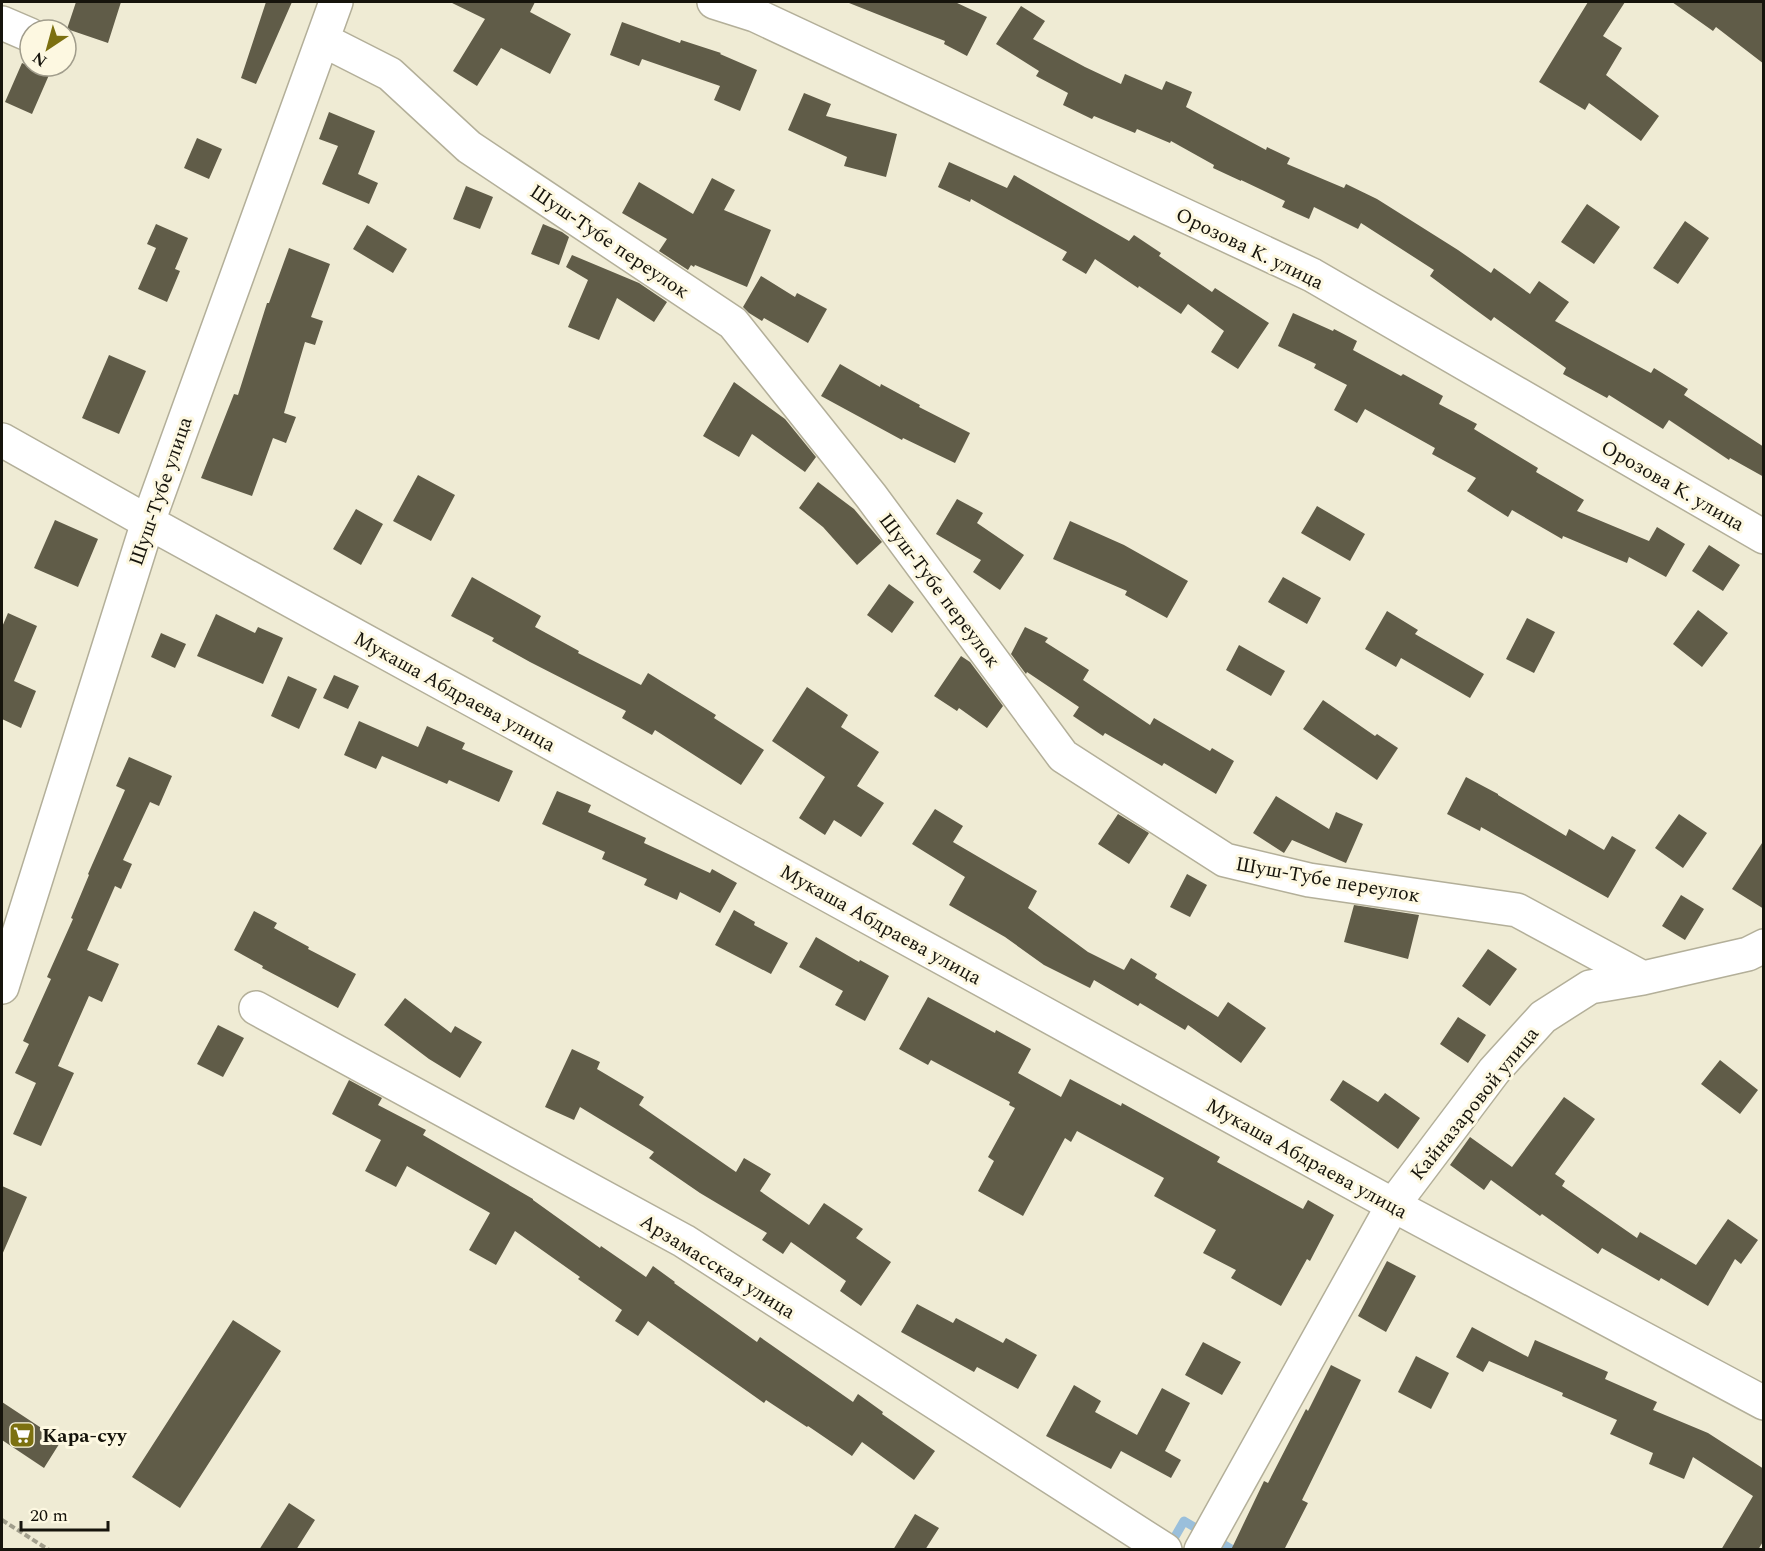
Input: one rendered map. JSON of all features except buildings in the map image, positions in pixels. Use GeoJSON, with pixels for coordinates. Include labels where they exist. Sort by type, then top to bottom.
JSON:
{"type":"FeatureCollection","features":[{"type":"Feature","properties":{"kind":"street","name":"Шуш-Тубе улица"},"geometry":{"type":"LineString","coordinates":[[2,987],[148,522],[336,2]]}},
{"type":"Feature","properties":{"kind":"street","name":"Орозова К. улица"},"geometry":{"type":"LineString","coordinates":[[714,2],[755,15],[1312,276],[1764,537]]}},
{"type":"Feature","properties":{"kind":"street"},"geometry":{"type":"LineString","coordinates":[[2,23],[18,30]]}},
{"type":"Feature","properties":{"kind":"street","name":"Шуш-Тубе переулок"},"geometry":{"type":"LineString","coordinates":[[323,40],[390,74],[469,147],[733,323],[871,496],[1064,756],[1225,860],[1309,879],[1517,910],[1643,978]]}},
{"type":"Feature","properties":{"kind":"street","name":"Мукаша Абдраева улица"},"geometry":{"type":"LineString","coordinates":[[2,440],[1393,1205],[1764,1403]]}},
{"type":"Feature","properties":{"kind":"street","name":"Кайназаровой улица"},"geometry":{"type":"LineString","coordinates":[[1201,1550],[1393,1205],[1494,1071],[1543,1017],[1590,987],[1643,978],[1748,954],[1764,946]]}},
{"type":"Feature","properties":{"kind":"street","name":"Арзамасская улица"},"geometry":{"type":"LineString","coordinates":[[256,1008],[684,1241],[1165,1550]]}},
{"type":"Feature","properties":{"kind":"path"},"geometry":{"type":"LineString","coordinates":[[2,1520],[49,1550]]}},
{"type":"Feature","properties":{"kind":"waterway"},"geometry":{"type":"LineString","coordinates":[[1169,1547],[1184,1521],[1233,1550]]}},
{"type":"Feature","properties":{"kind":"place","name":"Кара-суу"},"geometry":{"type":"Point","coordinates":[22,1435]}}]}
